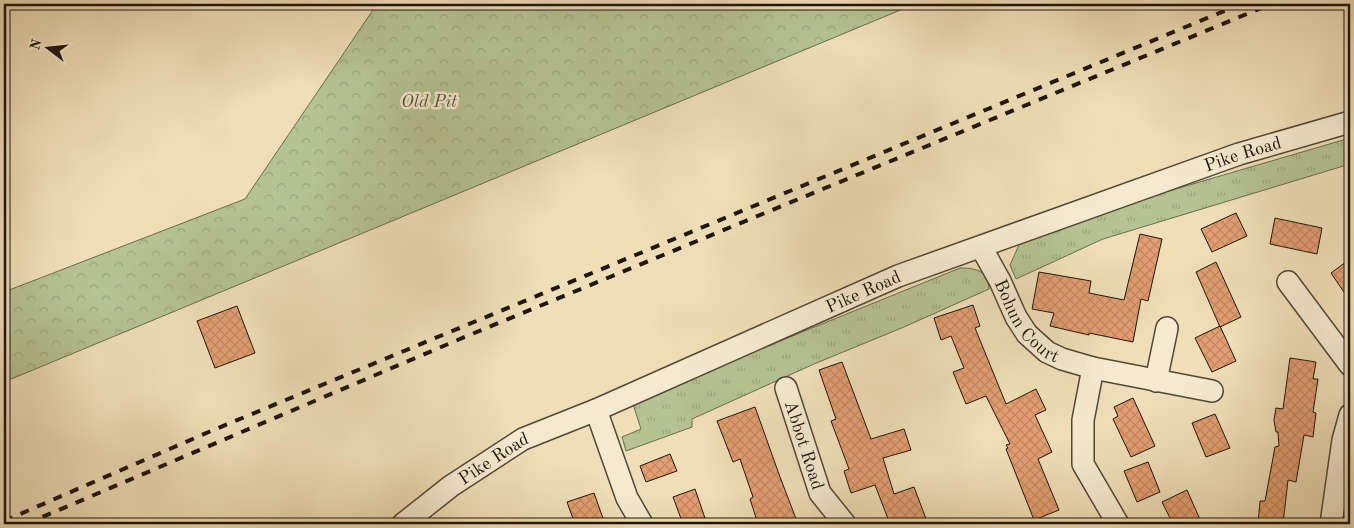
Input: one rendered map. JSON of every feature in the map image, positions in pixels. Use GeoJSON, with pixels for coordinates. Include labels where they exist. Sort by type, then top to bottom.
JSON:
{"type":"FeatureCollection","features":[{"type":"Feature","properties":{"kind":"street","name":"Pike Road"},"geometry":{"type":"LineString","coordinates":[[403,524],[452,486],[523,439],[596,410],[898,276],[1239,154],[1350,122]]}},
{"type":"Feature","properties":{"kind":"street","name":"Bohun Court"},"geometry":{"type":"LineString","coordinates":[[981,247],[1000,281],[1016,317],[1027,334],[1047,352],[1062,359],[1093,368],[1212,392]]}},
{"type":"Feature","properties":{"kind":"street"},"geometry":{"type":"LineString","coordinates":[[1288,282],[1350,365]]}},
{"type":"Feature","properties":{"kind":"street"},"geometry":{"type":"LineString","coordinates":[[1156,381],[1167,328]]}},
{"type":"Feature","properties":{"kind":"street"},"geometry":{"type":"LineString","coordinates":[[1093,368],[1083,420],[1083,464],[1118,524]]}},
{"type":"Feature","properties":{"kind":"street","name":"Abbot Road"},"geometry":{"type":"LineString","coordinates":[[786,388],[820,493],[845,524]]}},
{"type":"Feature","properties":{"kind":"street"},"geometry":{"type":"LineString","coordinates":[[596,410],[627,498],[642,524]]}},
{"type":"Feature","properties":{"kind":"street"},"geometry":{"type":"LineString","coordinates":[[1331,524],[1343,440],[1350,414]]}},
{"type":"Feature","properties":{"kind":"green space","name":"Old Pit"},"geometry":{"type":"Polygon","coordinates":[[[377,4],[915,4],[4,382],[4,292],[245,199],[377,4]]]}},
{"type":"Feature","properties":{"kind":"green space"},"geometry":{"type":"Polygon","coordinates":[[[1350,138],[1350,164],[1103,239],[1016,279],[1010,265],[1019,245],[1029,239],[1138,200],[1350,138]]]}},
{"type":"Feature","properties":{"kind":"green space"},"geometry":{"type":"Polygon","coordinates":[[[960,268],[976,270],[984,274],[989,289],[692,419],[692,427],[626,451],[622,437],[641,429],[632,401],[960,268]]]}},
{"type":"Feature","properties":{"kind":"building"},"geometry":{"type":"Polygon","coordinates":[[[1236,213],[1247,236],[1212,252],[1201,229],[1236,213]]]}},
{"type":"Feature","properties":{"kind":"building"},"geometry":{"type":"Polygon","coordinates":[[[1275,218],[1322,228],[1317,254],[1270,244],[1275,218]]]}},
{"type":"Feature","properties":{"kind":"building"},"geometry":{"type":"Polygon","coordinates":[[[1140,234],[1162,239],[1148,301],[1141,299],[1133,342],[1050,326],[1054,313],[1032,309],[1039,272],[1091,281],[1089,293],[1124,300],[1140,234]]]}},
{"type":"Feature","properties":{"kind":"building"},"geometry":{"type":"Polygon","coordinates":[[[1350,259],[1350,301],[1331,273],[1350,259]]]}},
{"type":"Feature","properties":{"kind":"building"},"geometry":{"type":"Polygon","coordinates":[[[1216,262],[1241,317],[1220,327],[1196,272],[1216,262]]]}},
{"type":"Feature","properties":{"kind":"building"},"geometry":{"type":"Polygon","coordinates":[[[973,305],[980,326],[975,328],[1006,404],[1036,389],[1046,410],[1035,415],[1052,452],[1038,459],[1059,510],[1034,520],[1006,449],[1008,448],[1006,445],[1010,444],[986,396],[966,404],[953,372],[964,368],[951,336],[941,340],[934,318],[973,305]]]}},
{"type":"Feature","properties":{"kind":"building"},"geometry":{"type":"Polygon","coordinates":[[[237,306],[255,353],[215,368],[197,321],[237,306]]]}},
{"type":"Feature","properties":{"kind":"building"},"geometry":{"type":"Polygon","coordinates":[[[1220,326],[1236,361],[1212,372],[1195,338],[1220,326]]]}},
{"type":"Feature","properties":{"kind":"building"},"geometry":{"type":"Polygon","coordinates":[[[1290,358],[1316,362],[1313,379],[1318,379],[1313,412],[1316,413],[1313,437],[1304,435],[1296,482],[1288,480],[1283,524],[1258,524],[1260,501],[1265,501],[1275,447],[1279,446],[1278,432],[1276,432],[1274,420],[1276,408],[1283,409],[1290,358]]]}},
{"type":"Feature","properties":{"kind":"building"},"geometry":{"type":"Polygon","coordinates":[[[842,362],[871,439],[904,429],[911,450],[883,458],[894,494],[914,487],[928,524],[890,524],[875,485],[851,493],[844,471],[849,469],[831,421],[836,419],[819,370],[842,362]]]}},
{"type":"Feature","properties":{"kind":"building"},"geometry":{"type":"Polygon","coordinates":[[[1133,398],[1155,446],[1131,457],[1113,419],[1118,416],[1114,407],[1133,398]]]}},
{"type":"Feature","properties":{"kind":"building"},"geometry":{"type":"Polygon","coordinates":[[[755,407],[798,524],[758,524],[750,499],[753,497],[740,459],[733,462],[717,421],[755,407]]]}},
{"type":"Feature","properties":{"kind":"building"},"geometry":{"type":"Polygon","coordinates":[[[1215,414],[1230,448],[1206,457],[1192,423],[1215,414]]]}},
{"type":"Feature","properties":{"kind":"building"},"geometry":{"type":"Polygon","coordinates":[[[670,454],[677,471],[646,482],[640,466],[670,454]]]}},
{"type":"Feature","properties":{"kind":"building"},"geometry":{"type":"Polygon","coordinates":[[[1148,462],[1160,492],[1137,502],[1124,471],[1148,462]]]}},
{"type":"Feature","properties":{"kind":"building"},"geometry":{"type":"Polygon","coordinates":[[[695,489],[707,524],[683,524],[673,497],[695,489]]]}},
{"type":"Feature","properties":{"kind":"building"},"geometry":{"type":"Polygon","coordinates":[[[1187,490],[1202,524],[1173,524],[1162,502],[1187,490]]]}},
{"type":"Feature","properties":{"kind":"building"},"geometry":{"type":"Polygon","coordinates":[[[594,493],[605,524],[575,524],[567,502],[594,493]]]}},
{"type":"Feature","properties":{"kind":"railway"},"geometry":{"type":"LineString","coordinates":[[4,521],[211,431],[1241,4]]}},
{"type":"Feature","properties":{"kind":"railway"},"geometry":{"type":"LineString","coordinates":[[26,524],[467,336],[1271,4]]}}]}
